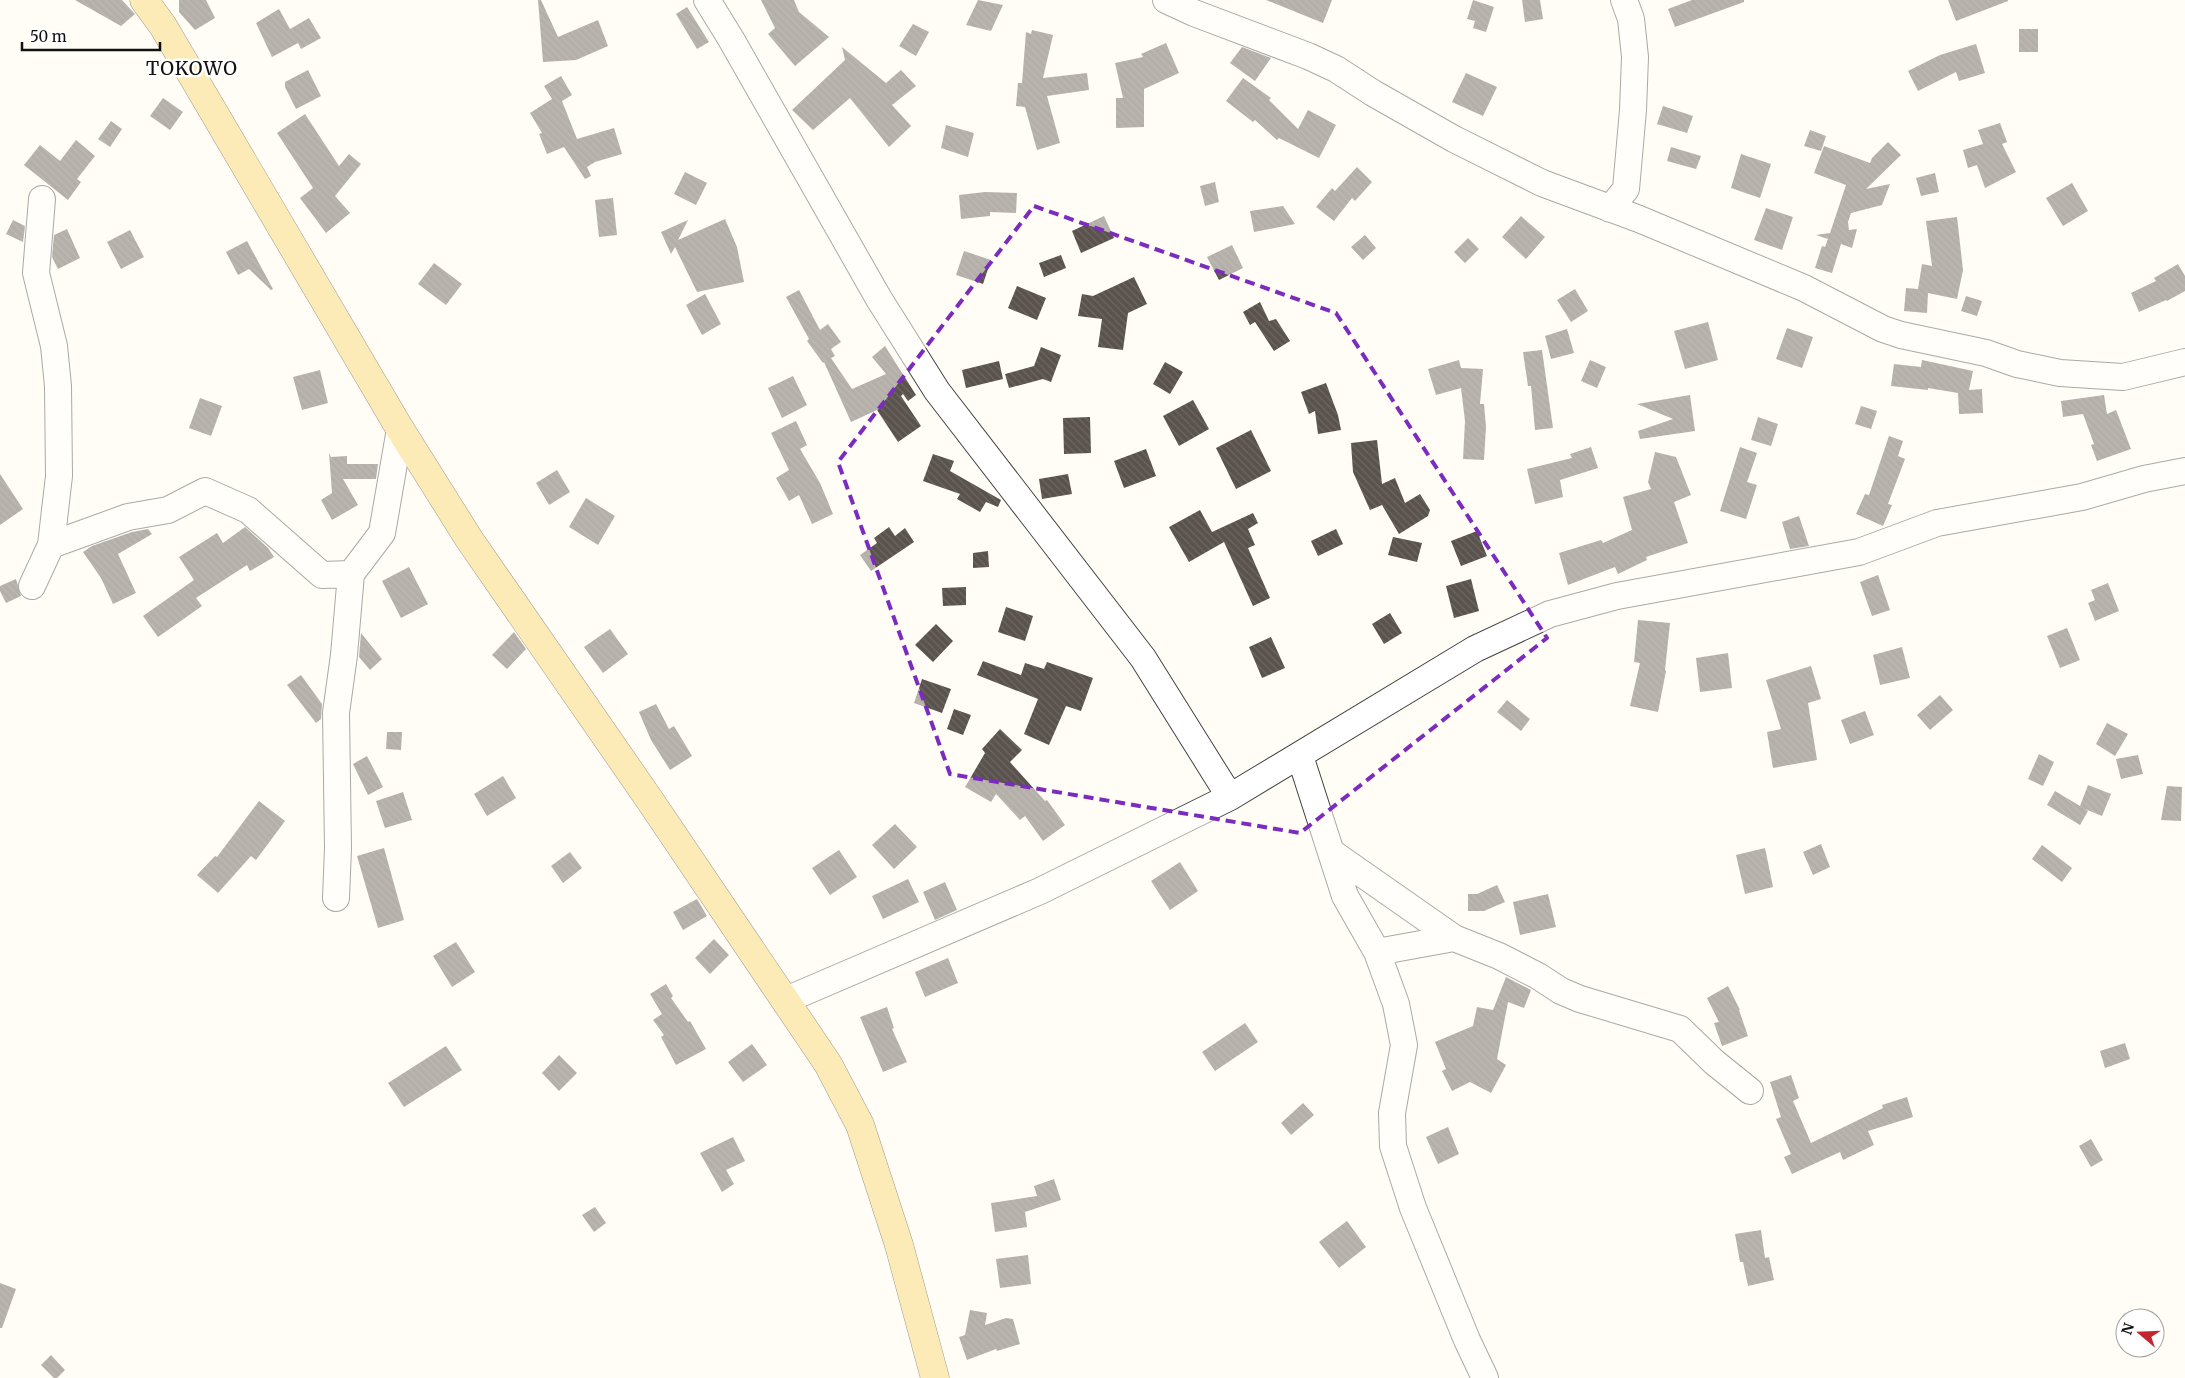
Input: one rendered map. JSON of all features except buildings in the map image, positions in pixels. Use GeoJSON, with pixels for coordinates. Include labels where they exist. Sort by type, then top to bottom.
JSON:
{"type":"FeatureCollection","features":[{"type":"Feature","properties":{"kind":"main road"},"geometry":{"type":"LineString","coordinates":[[144,0],[163,26],[400,429],[469,539],[828,1064],[860,1125],[899,1245],[935,1378]]}},
{"type":"Feature","properties":{"kind":"street"},"geometry":{"type":"LineString","coordinates":[[707,0],[879,299],[937,392],[1143,658],[1230,797]]}},
{"type":"Feature","properties":{"kind":"street"},"geometry":{"type":"LineString","coordinates":[[1166,0],[1194,14],[1308,56],[1336,69],[1373,93],[1494,160],[1542,183],[1804,288],[1883,329],[1901,335],[1986,353],[2017,364],[2060,373],[2123,377],[2185,362]]}},
{"type":"Feature","properties":{"kind":"street"},"geometry":{"type":"LineString","coordinates":[[1610,209],[1626,189],[1633,110],[1635,57],[1630,19],[1624,0]]}},
{"type":"Feature","properties":{"kind":"street"},"geometry":{"type":"LineString","coordinates":[[32,586],[52,545],[60,476],[58,386],[54,346],[36,273],[42,198]]}},
{"type":"Feature","properties":{"kind":"street"},"geometry":{"type":"LineString","coordinates":[[336,898],[338,848],[336,713],[344,655],[351,574],[382,533],[400,429]]}},
{"type":"Feature","properties":{"kind":"street"},"geometry":{"type":"LineString","coordinates":[[786,1000],[1040,891],[1230,797],[1475,649],[1550,614],[1617,596],[1859,552],[1937,523],[2082,497],[2144,479],[2185,471]]}},
{"type":"Feature","properties":{"kind":"street"},"geometry":{"type":"LineString","coordinates":[[52,545],[128,517],[168,510],[205,491],[248,510],[322,575],[351,574]]}},
{"type":"Feature","properties":{"kind":"street"},"geometry":{"type":"LineString","coordinates":[[1300,756],[1345,896],[1377,952],[1396,1004],[1404,1045],[1392,1113],[1392,1146],[1413,1208],[1467,1340],[1485,1378]]}},
{"type":"Feature","properties":{"kind":"street"},"geometry":{"type":"LineString","coordinates":[[1331,852],[1454,938],[1499,956],[1538,976],[1561,991],[1580,999],[1680,1029],[1714,1062],[1750,1091]]}},
{"type":"Feature","properties":{"kind":"street"},"geometry":{"type":"LineString","coordinates":[[1377,952],[1454,938]]}},
{"type":"Feature","properties":{"kind":"highlighted area"},"geometry":{"type":"Polygon","coordinates":[[[1034,206],[1336,313],[1547,638],[1300,833],[950,774],[838,462],[1034,206]]]}},
{"type":"Feature","properties":{"kind":"district","name":"TOKOWO"},"geometry":{"type":"Point","coordinates":[192,68]}}]}
